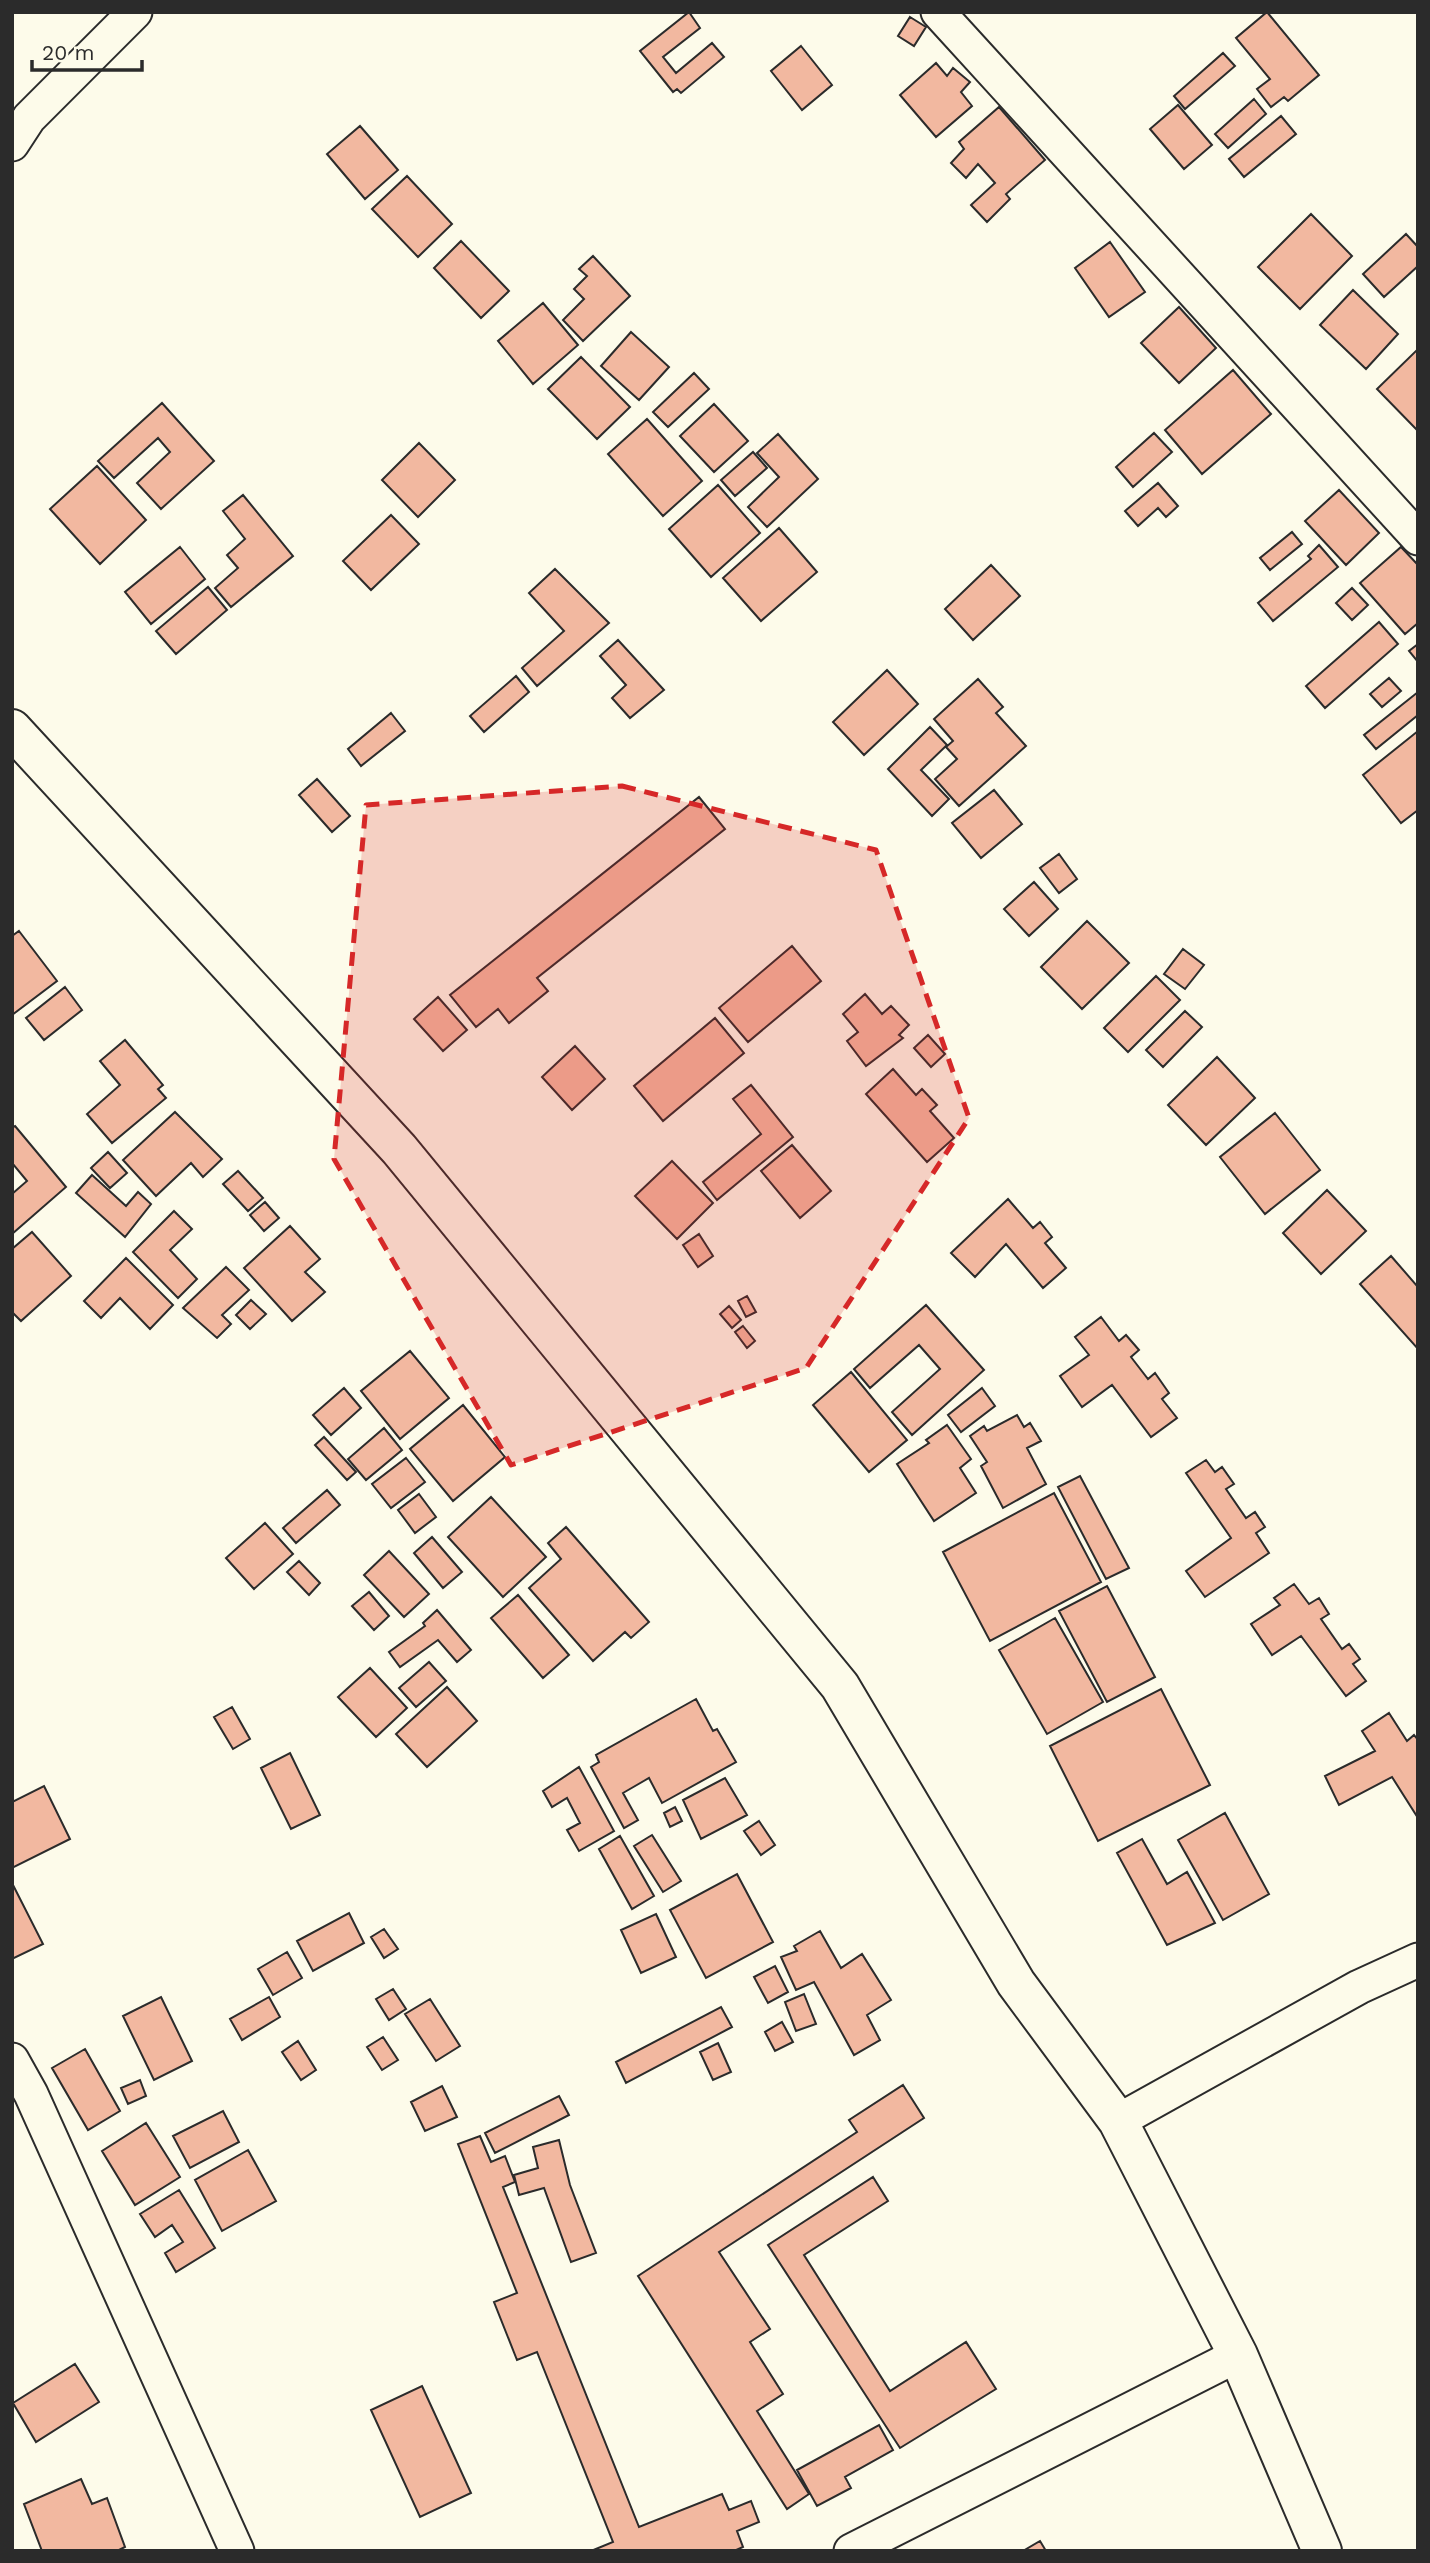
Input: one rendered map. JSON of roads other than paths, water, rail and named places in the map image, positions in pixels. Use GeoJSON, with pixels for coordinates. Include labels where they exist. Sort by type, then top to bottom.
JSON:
{"type":"FeatureCollection","features":[{"type":"Feature","properties":{"kind":"highway"},"geometry":{"type":"LineString","coordinates":[[12,729],[399,1149],[839,1686],[1016,1983],[1118,2121],[1238,2355],[1322,2551]]}},
{"type":"Feature","properties":{"kind":"street"},"geometry":{"type":"LineString","coordinates":[[12,144],[29,118],[135,12]]}},
{"type":"Feature","properties":{"kind":"street"},"geometry":{"type":"LineString","coordinates":[[938,12],[1418,538]]}},
{"type":"Feature","properties":{"kind":"street"},"geometry":{"type":"LineString","coordinates":[[1118,2121],[1359,1987],[1418,1960]]}},
{"type":"Feature","properties":{"kind":"street"},"geometry":{"type":"LineString","coordinates":[[12,2060],[21,2098],[237,2551]]}},
{"type":"Feature","properties":{"kind":"street"},"geometry":{"type":"LineString","coordinates":[[850,2551],[1238,2355]]}}]}
